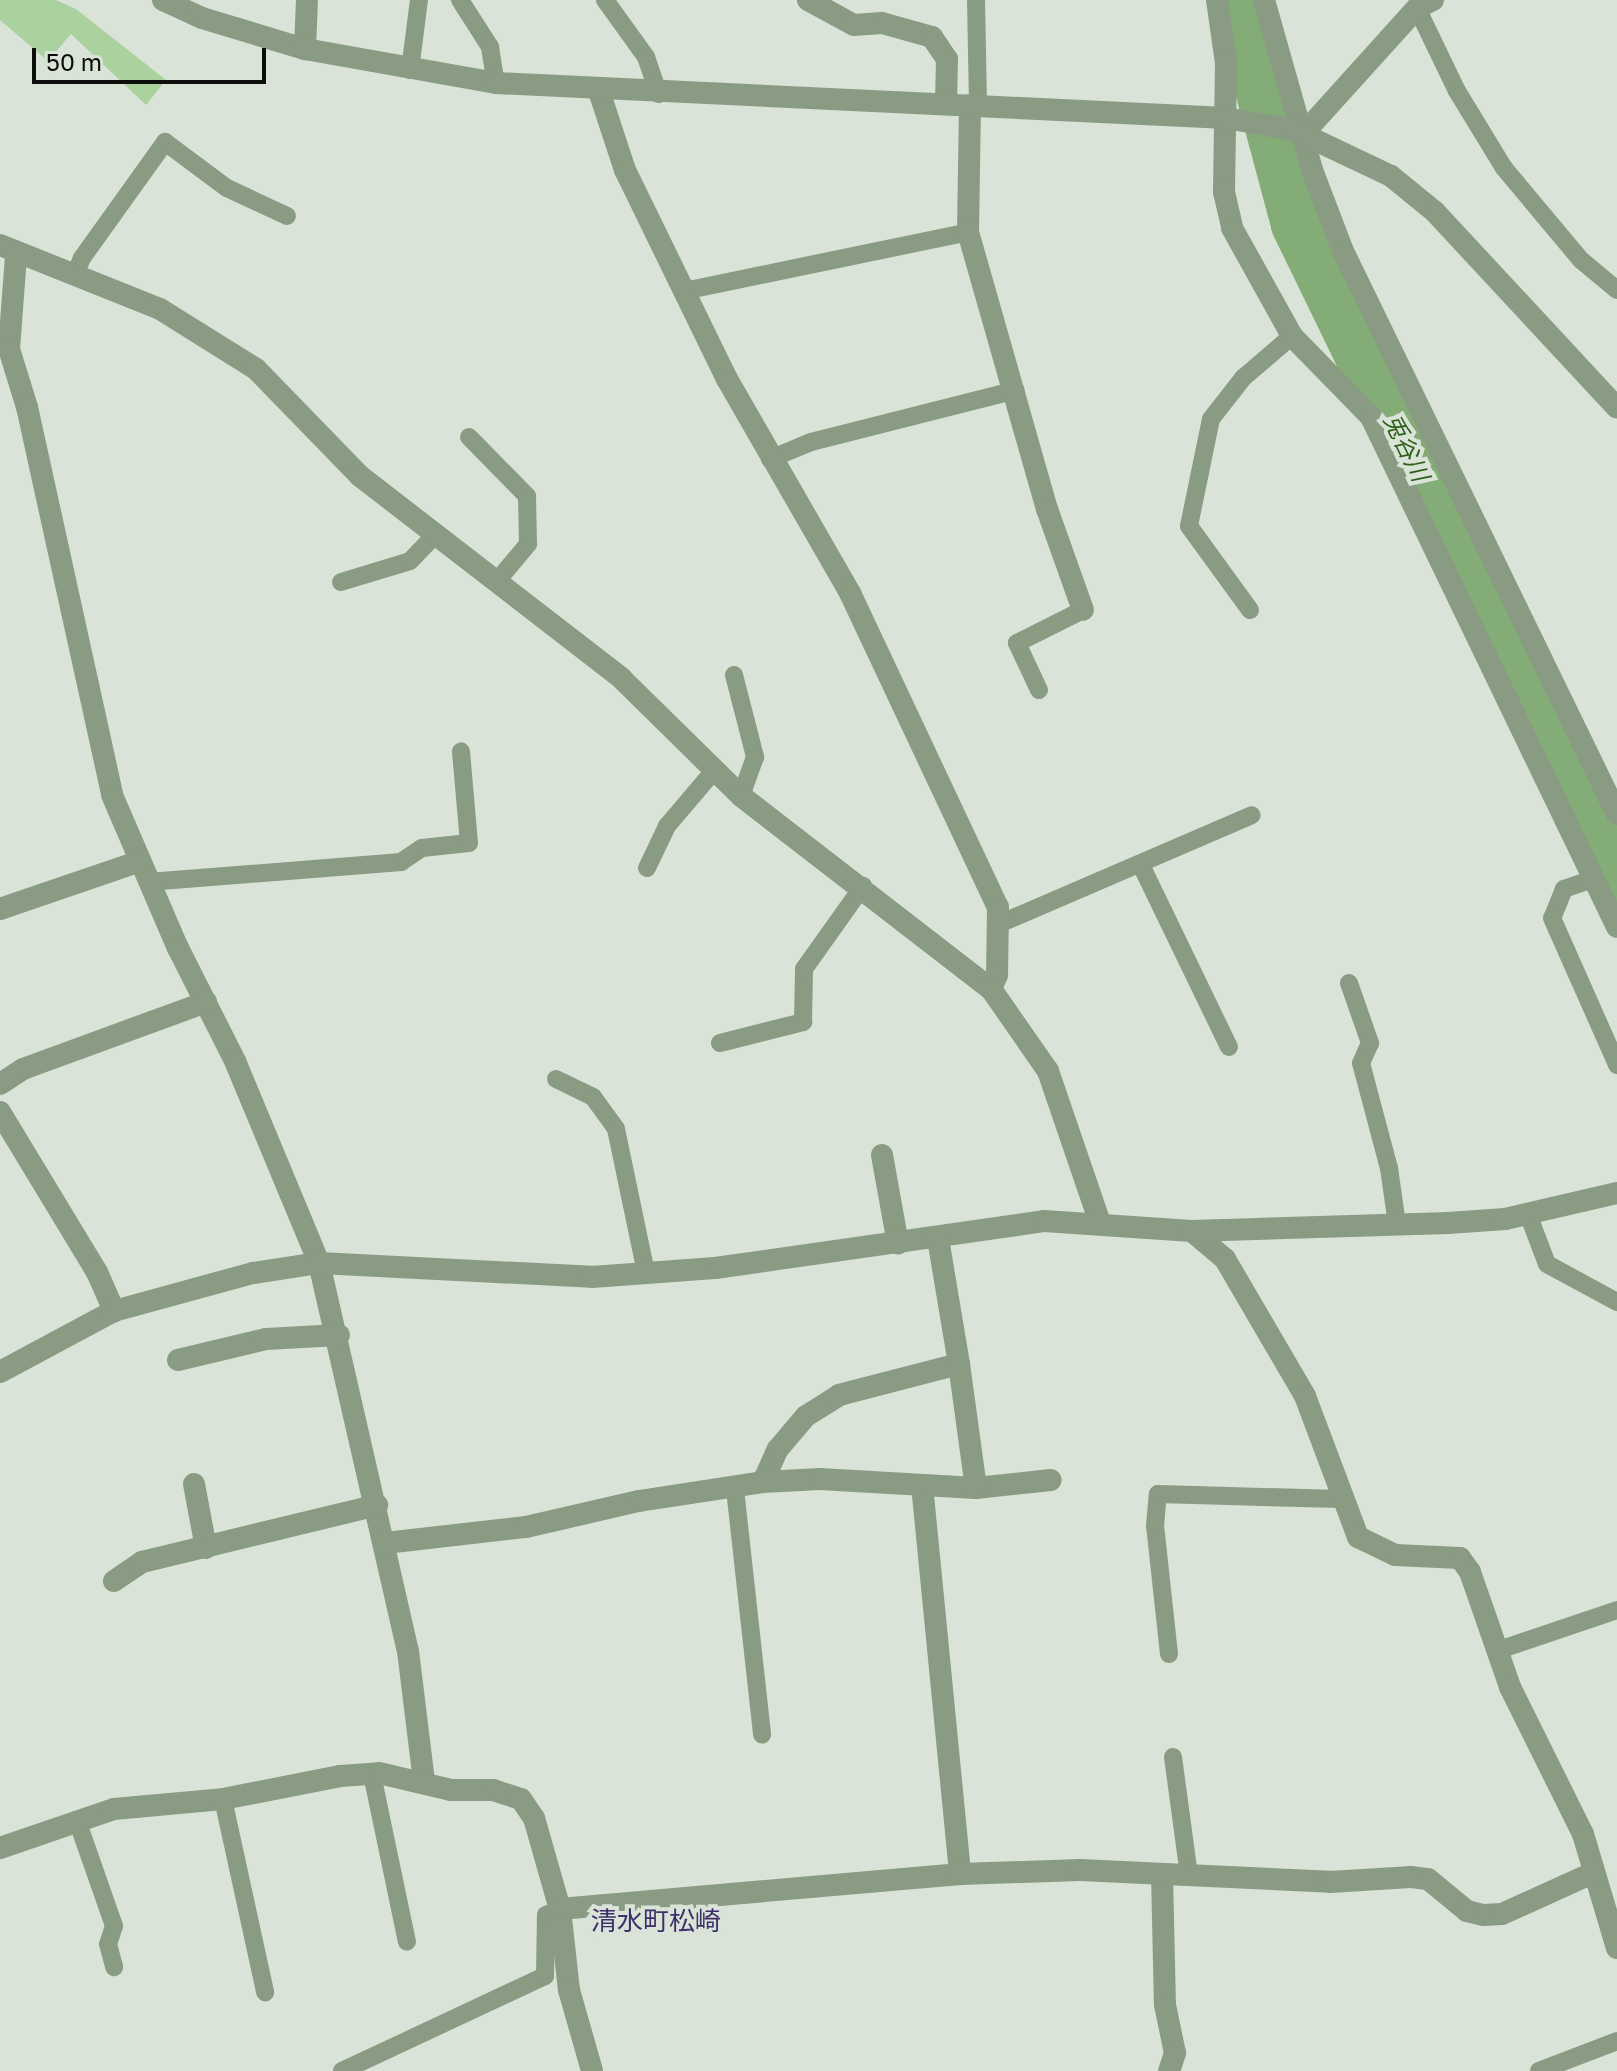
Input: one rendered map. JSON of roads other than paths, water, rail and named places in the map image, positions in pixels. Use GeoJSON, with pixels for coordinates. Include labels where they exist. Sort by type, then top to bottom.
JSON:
{"type":"FeatureCollection","features":[{"type":"Feature","properties":{"kind":"street"},"geometry":{"type":"LineString","coordinates":[[163,0],[202,18],[305,49],[496,83],[659,94],[1226,118],[1255,121],[1298,132],[1391,176],[1435,212],[1617,408]]}},
{"type":"Feature","properties":{"kind":"street"},"geometry":{"type":"LineString","coordinates":[[305,49],[307,0]]}},
{"type":"Feature","properties":{"kind":"street"},"geometry":{"type":"LineString","coordinates":[[808,0],[854,25],[882,23],[932,37],[947,59],[946,104]]}},
{"type":"Feature","properties":{"kind":"street"},"geometry":{"type":"LineString","coordinates":[[1217,0],[1226,63],[1224,192],[1232,228],[1292,336],[1371,417],[1617,927]]}},
{"type":"Feature","properties":{"kind":"street"},"geometry":{"type":"LineString","coordinates":[[1264,0],[1298,132],[1343,251],[1617,814]]}},
{"type":"Feature","properties":{"kind":"street"},"geometry":{"type":"LineString","coordinates":[[1298,132],[1425,4]]}},
{"type":"Feature","properties":{"kind":"street"},"geometry":{"type":"LineString","coordinates":[[599,91],[625,170],[684,291],[770,459],[850,593],[998,907],[997,975],[991,989]]}},
{"type":"Feature","properties":{"kind":"street"},"geometry":{"type":"LineString","coordinates":[[974,105],[968,232],[1016,390],[1047,509],[1083,610]]}},
{"type":"Feature","properties":{"kind":"street"},"geometry":{"type":"LineString","coordinates":[[424,1782],[410,1664],[339,1335],[319,1263],[112,795],[27,407],[9,349],[4,312],[8,251],[160,309],[256,369],[360,476],[621,678],[713,772],[741,796],[863,886],[991,989],[1048,1071],[1100,1223]]}},
{"type":"Feature","properties":{"kind":"street"},"geometry":{"type":"LineString","coordinates":[[0,909],[144,871]]}},
{"type":"Feature","properties":{"kind":"street"},"geometry":{"type":"LineString","coordinates":[[0,1084],[23,1069],[206,1002]]}},
{"type":"Feature","properties":{"kind":"street"},"geometry":{"type":"LineString","coordinates":[[0,1112],[97,1272],[114,1311]]}},
{"type":"Feature","properties":{"kind":"street"},"geometry":{"type":"LineString","coordinates":[[882,1155],[898,1244]]}},
{"type":"Feature","properties":{"kind":"street"},"geometry":{"type":"LineString","coordinates":[[0,1372],[114,1311],[253,1273],[319,1263],[592,1277],[898,1244],[1044,1221],[1192,1231],[1397,1224],[1528,1214],[1617,1193]]}},
{"type":"Feature","properties":{"kind":"street"},"geometry":{"type":"LineString","coordinates":[[1192,1231],[1225,1259],[1305,1396],[1340,1499],[1358,1537],[1379,1551],[1460,1558],[1484,1602],[1526,1725],[1583,1834],[1617,1948]]}},
{"type":"Feature","properties":{"kind":"street"},"geometry":{"type":"LineString","coordinates":[[938,1238],[976,1488]]}},
{"type":"Feature","properties":{"kind":"street"},"geometry":{"type":"LineString","coordinates":[[178,1360],[266,1339],[339,1335]]}},
{"type":"Feature","properties":{"kind":"street"},"geometry":{"type":"LineString","coordinates":[[763,1482],[778,1449],[806,1416],[839,1395],[959,1364]]}},
{"type":"Feature","properties":{"kind":"street"},"geometry":{"type":"LineString","coordinates":[[385,1543],[526,1527],[639,1501],[735,1489],[763,1482],[820,1479],[976,1488],[1051,1480]]}},
{"type":"Feature","properties":{"kind":"street"},"geometry":{"type":"LineString","coordinates":[[194,1484],[206,1548]]}},
{"type":"Feature","properties":{"kind":"street"},"geometry":{"type":"LineString","coordinates":[[922,1485],[960,1874]]}},
{"type":"Feature","properties":{"kind":"street"},"geometry":{"type":"LineString","coordinates":[[114,1581],[142,1562],[377,1505]]}},
{"type":"Feature","properties":{"kind":"street"},"geometry":{"type":"LineString","coordinates":[[0,1848],[145,1804],[223,1799],[379,1773],[451,1790],[493,1790],[521,1799],[534,1818],[560,1909],[569,1990],[592,2071]]}},
{"type":"Feature","properties":{"kind":"street"},"geometry":{"type":"LineString","coordinates":[[560,1909],[960,1874],[1080,1870],[1330,1882],[1411,1877],[1428,1879],[1467,1911],[1483,1915],[1502,1914],[1593,1873]]}},
{"type":"Feature","properties":{"kind":"street"},"geometry":{"type":"LineString","coordinates":[[1162,1875],[1165,2005],[1175,2053],[1169,2071]]}},
{"type":"Feature","properties":{"kind":"lane"},"geometry":{"type":"LineString","coordinates":[[410,70],[419,0]]}},
{"type":"Feature","properties":{"kind":"lane"},"geometry":{"type":"LineString","coordinates":[[460,0],[490,47],[496,83]]}},
{"type":"Feature","properties":{"kind":"lane"},"geometry":{"type":"LineString","coordinates":[[605,0],[646,57],[659,94]]}},
{"type":"Feature","properties":{"kind":"lane"},"geometry":{"type":"LineString","coordinates":[[974,105],[976,0]]}},
{"type":"Feature","properties":{"kind":"lane"},"geometry":{"type":"LineString","coordinates":[[1425,4],[1457,91],[1504,168],[1581,260],[1617,290]]}},
{"type":"Feature","properties":{"kind":"lane"},"geometry":{"type":"LineString","coordinates":[[75,275],[82,258],[165,142],[227,188],[287,216]]}},
{"type":"Feature","properties":{"kind":"lane"},"geometry":{"type":"LineString","coordinates":[[684,291],[968,232]]}},
{"type":"Feature","properties":{"kind":"lane"},"geometry":{"type":"LineString","coordinates":[[1250,610],[1189,526],[1211,419],[1243,378],[1292,336]]}},
{"type":"Feature","properties":{"kind":"lane"},"geometry":{"type":"LineString","coordinates":[[770,459],[811,442],[1016,390]]}},
{"type":"Feature","properties":{"kind":"lane"},"geometry":{"type":"LineString","coordinates":[[469,437],[527,496],[528,544],[498,580]]}},
{"type":"Feature","properties":{"kind":"lane"},"geometry":{"type":"LineString","coordinates":[[341,582],[410,561],[435,535]]}},
{"type":"Feature","properties":{"kind":"lane"},"geometry":{"type":"LineString","coordinates":[[1039,690],[1017,643],[1083,610]]}},
{"type":"Feature","properties":{"kind":"lane"},"geometry":{"type":"LineString","coordinates":[[734,675],[755,757],[741,796]]}},
{"type":"Feature","properties":{"kind":"lane"},"geometry":{"type":"LineString","coordinates":[[144,871],[401,862],[422,848],[469,843],[461,751]]}},
{"type":"Feature","properties":{"kind":"lane"},"geometry":{"type":"LineString","coordinates":[[647,868],[667,826],[713,772]]}},
{"type":"Feature","properties":{"kind":"lane"},"geometry":{"type":"LineString","coordinates":[[999,924],[1252,815]]}},
{"type":"Feature","properties":{"kind":"lane"},"geometry":{"type":"LineString","coordinates":[[1141,865],[1229,1047]]}},
{"type":"Feature","properties":{"kind":"lane"},"geometry":{"type":"LineString","coordinates":[[1593,879],[1564,889],[1552,918],[1617,1065]]}},
{"type":"Feature","properties":{"kind":"lane"},"geometry":{"type":"LineString","coordinates":[[720,1043],[803,1022],[804,969],[863,886]]}},
{"type":"Feature","properties":{"kind":"lane"},"geometry":{"type":"LineString","coordinates":[[1349,983],[1370,1043],[1361,1063],[1389,1168],[1397,1224]]}},
{"type":"Feature","properties":{"kind":"lane"},"geometry":{"type":"LineString","coordinates":[[556,1079],[593,1097],[616,1129],[646,1273]]}},
{"type":"Feature","properties":{"kind":"lane"},"geometry":{"type":"LineString","coordinates":[[1528,1214],[1547,1264],[1617,1302]]}},
{"type":"Feature","properties":{"kind":"lane"},"geometry":{"type":"LineString","coordinates":[[735,1489],[762,1735]]}},
{"type":"Feature","properties":{"kind":"lane"},"geometry":{"type":"LineString","coordinates":[[1169,1654],[1155,1526],[1158,1494],[1340,1499]]}},
{"type":"Feature","properties":{"kind":"lane"},"geometry":{"type":"LineString","coordinates":[[1499,1650],[1617,1610]]}},
{"type":"Feature","properties":{"kind":"lane"},"geometry":{"type":"LineString","coordinates":[[1173,1757],[1189,1875]]}},
{"type":"Feature","properties":{"kind":"lane"},"geometry":{"type":"LineString","coordinates":[[379,1773],[374,1784],[407,1942]]}},
{"type":"Feature","properties":{"kind":"lane"},"geometry":{"type":"LineString","coordinates":[[223,1799],[265,1992]]}},
{"type":"Feature","properties":{"kind":"lane"},"geometry":{"type":"LineString","coordinates":[[78,1823],[114,1926],[108,1944],[114,1967]]}},
{"type":"Feature","properties":{"kind":"lane"},"geometry":{"type":"LineString","coordinates":[[342,2071],[545,1976],[546,1915],[560,1909]]}},
{"type":"Feature","properties":{"kind":"lane"},"geometry":{"type":"LineString","coordinates":[[1539,2071],[1617,2041]]}},
{"type":"Feature","properties":{"kind":"waterway","name":"兎谷川"},"geometry":{"type":"LineString","coordinates":[[1239,0],[1299,224],[1617,879]]}},
{"type":"Feature","properties":{"kind":"district","name":"清水町松崎"},"geometry":{"type":"Point","coordinates":[656,1921]}}]}
